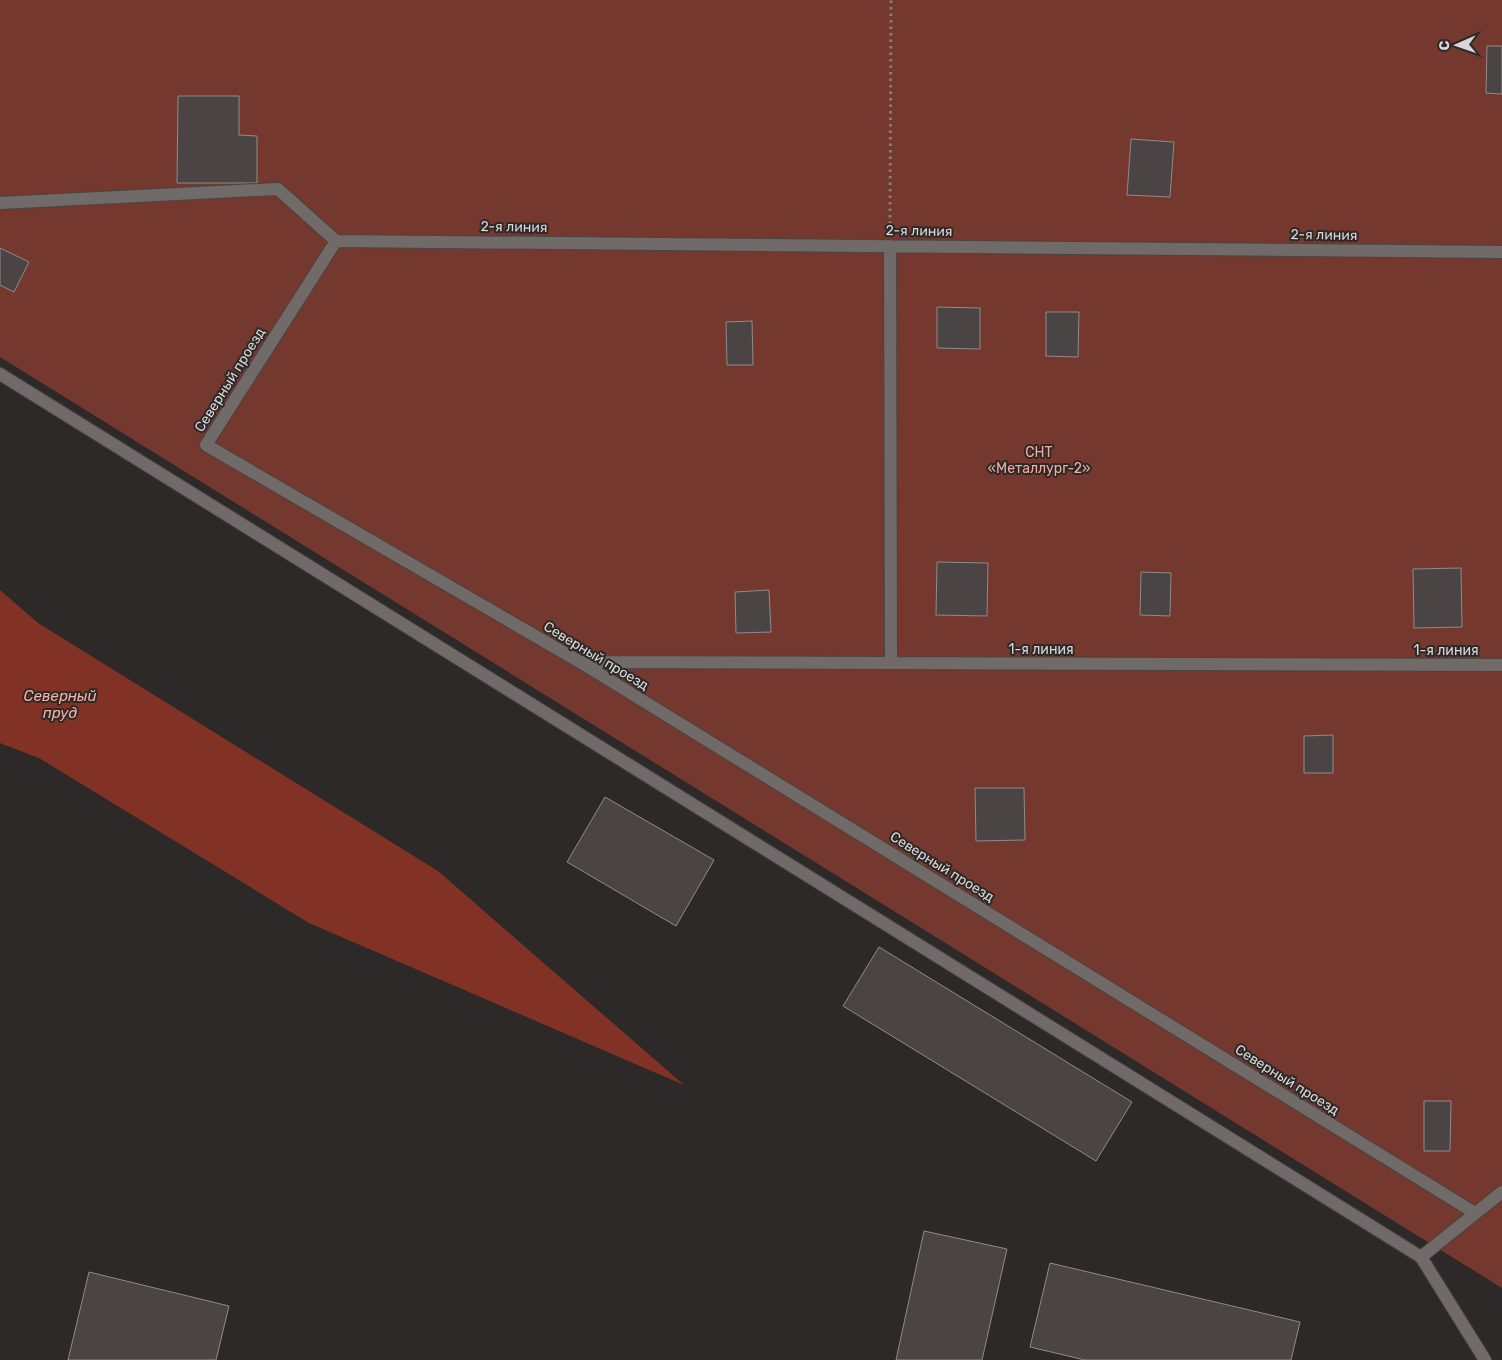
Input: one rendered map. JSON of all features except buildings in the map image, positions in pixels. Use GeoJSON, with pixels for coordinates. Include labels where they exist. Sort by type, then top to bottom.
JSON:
{"type":"FeatureCollection","features":[{"type":"Feature","properties":{"kind":"street"},"geometry":{"type":"LineString","coordinates":[[0,204],[278,189],[336,241]]}},
{"type":"Feature","properties":{"kind":"street","name":"2-я линия"},"geometry":{"type":"LineString","coordinates":[[336,241],[1502,252]]}},
{"type":"Feature","properties":{"kind":"street","name":"Северный проезд"},"geometry":{"type":"LineString","coordinates":[[336,241],[206,445],[580,662],[1475,1214]]}},
{"type":"Feature","properties":{"kind":"street"},"geometry":{"type":"LineString","coordinates":[[890,246],[892,663]]}},
{"type":"Feature","properties":{"kind":"street"},"geometry":{"type":"LineString","coordinates":[[0,374],[1421,1257],[1485,1360]]}},
{"type":"Feature","properties":{"kind":"street","name":"1-я линия"},"geometry":{"type":"LineString","coordinates":[[580,662],[1502,665]]}},
{"type":"Feature","properties":{"kind":"street"},"geometry":{"type":"LineString","coordinates":[[1421,1257],[1502,1192]]}},
{"type":"Feature","properties":{"kind":"path"},"geometry":{"type":"LineString","coordinates":[[890,246],[891,0]]}},
{"type":"Feature","properties":{"kind":"green space","name":"СНТ «Металлург-2»"},"geometry":{"type":"Polygon","coordinates":[[[0,0],[1502,0],[1502,1288],[0,357],[0,0]]]}},
{"type":"Feature","properties":{"kind":"water","name":"Северный пруд"},"geometry":{"type":"Polygon","coordinates":[[[0,590],[38,623],[438,871],[684,1085],[309,923],[39,758],[0,743],[0,590]]]}}]}
